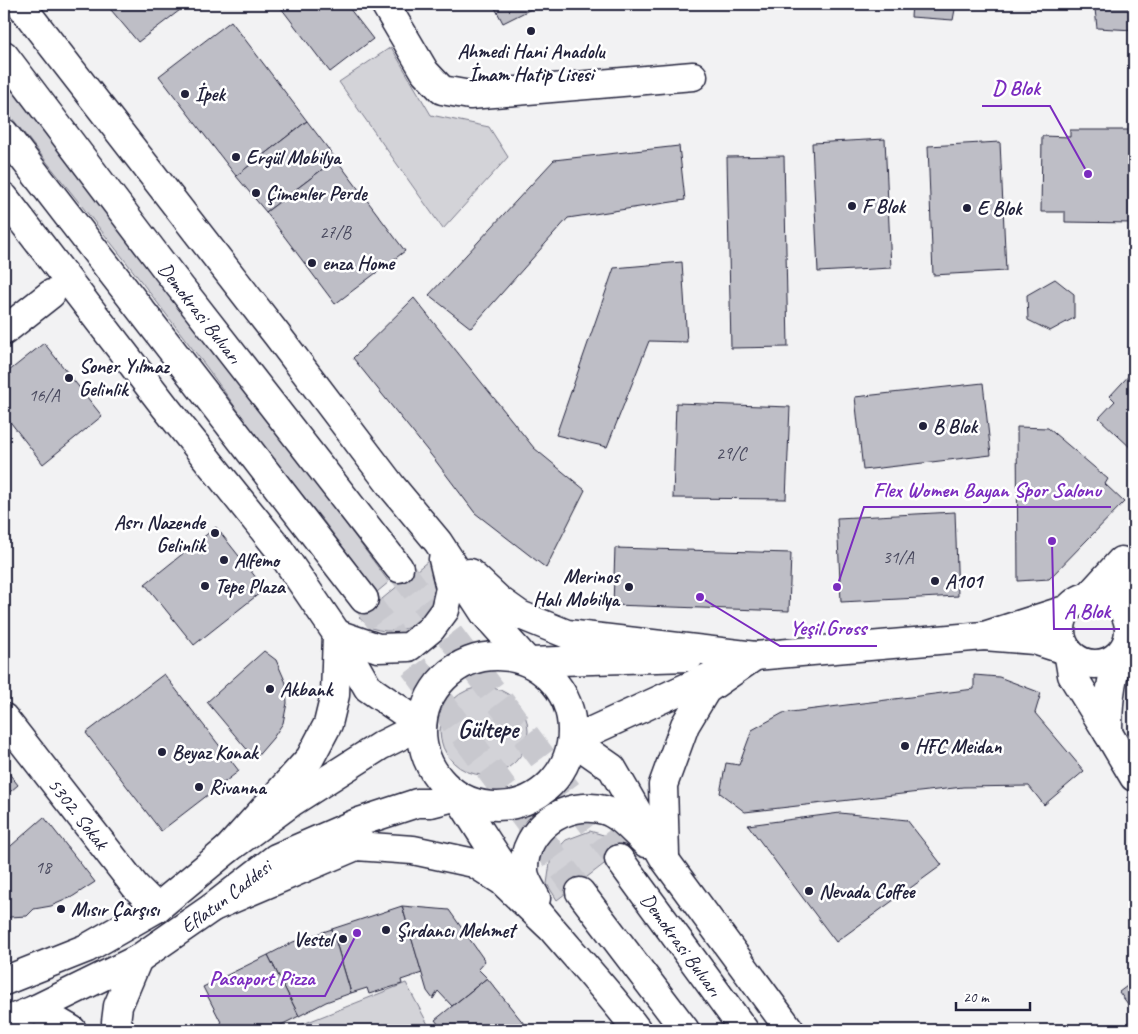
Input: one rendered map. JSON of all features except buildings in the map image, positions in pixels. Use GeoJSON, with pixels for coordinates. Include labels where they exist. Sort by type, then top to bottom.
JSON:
{"type":"FeatureCollection","features":[{"type":"Feature","properties":{"kind":"main road"},"geometry":{"type":"LineString","coordinates":[[20,4],[260,312],[393,488],[438,542],[485,614],[528,662]]}},
{"type":"Feature","properties":{"kind":"main road"},"geometry":{"type":"LineString","coordinates":[[385,4],[425,72],[442,90],[470,95],[693,76]]}},
{"type":"Feature","properties":{"kind":"main road","name":"Demokrasi Bulvarı"},"geometry":{"type":"LineString","coordinates":[[4,55],[398,568]]}},
{"type":"Feature","properties":{"kind":"main road"},"geometry":{"type":"LineString","coordinates":[[4,134],[364,599]]}},
{"type":"Feature","properties":{"kind":"main road"},"geometry":{"type":"LineString","coordinates":[[4,198],[166,408],[279,549],[337,634],[368,688],[422,725]]}},
{"type":"Feature","properties":{"kind":"main road"},"geometry":{"type":"LineString","coordinates":[[4,332],[51,294]]}},
{"type":"Feature","properties":{"kind":"main road"},"geometry":{"type":"LineString","coordinates":[[337,634],[378,648],[400,648],[409,647],[431,629],[445,610],[450,588],[438,542]]}},
{"type":"Feature","properties":{"kind":"main road"},"geometry":{"type":"LineString","coordinates":[[438,542],[506,605],[520,615],[567,634],[755,656]]}},
{"type":"Feature","properties":{"kind":"main road"},"geometry":{"type":"LineString","coordinates":[[1126,648],[1108,662],[1086,663],[1068,651],[1062,641],[1061,629],[1063,618],[1128,555]]}},
{"type":"Feature","properties":{"kind":"main road"},"geometry":{"type":"LineString","coordinates":[[1108,733],[1110,683],[1129,637],[1130,625],[1126,615],[1128,555]]}},
{"type":"Feature","properties":{"kind":"main road"},"geometry":{"type":"LineString","coordinates":[[984,636],[1099,596],[1127,606]]}},
{"type":"Feature","properties":{"kind":"main road"},"geometry":{"type":"LineString","coordinates":[[228,849],[310,758],[328,724],[336,695],[337,634]]}},
{"type":"Feature","properties":{"kind":"main road"},"geometry":{"type":"LineString","coordinates":[[528,662],[755,656],[984,636],[1034,640],[1068,651]]}},
{"type":"Feature","properties":{"kind":"main road"},"geometry":{"type":"LineString","coordinates":[[1068,651],[1072,675],[1134,776]]}},
{"type":"Feature","properties":{"kind":"main road"},"geometry":{"type":"LineString","coordinates":[[458,796],[476,803],[495,806],[516,804],[534,796],[550,784],[563,767],[572,740],[572,720],[567,702],[558,685],[544,672],[528,662],[508,656],[488,656],[468,661],[450,672],[436,687],[426,705],[422,725],[424,750],[434,773],[458,796],[502,864],[548,925],[616,1002],[637,1030]]}},
{"type":"Feature","properties":{"kind":"main road"},"geometry":{"type":"LineString","coordinates":[[572,740],[755,656]]}},
{"type":"Feature","properties":{"kind":"main road"},"geometry":{"type":"LineString","coordinates":[[665,860],[663,785],[685,725],[706,690],[755,656]]}},
{"type":"Feature","properties":{"kind":"main road","name":"5302. Sokak"},"geometry":{"type":"LineString","coordinates":[[4,718],[135,886],[156,908]]}},
{"type":"Feature","properties":{"kind":"main road","name":"Eflatun Caddesi"},"geometry":{"type":"LineString","coordinates":[[4,981],[87,948],[156,908],[228,849],[292,802],[380,746],[422,725]]}},
{"type":"Feature","properties":{"kind":"main road"},"geometry":{"type":"LineString","coordinates":[[572,740],[612,768],[665,860],[790,1030]]}},
{"type":"Feature","properties":{"kind":"main road","name":"Eflatun Caddesi"},"geometry":{"type":"LineString","coordinates":[[4,1022],[36,1009],[138,959],[214,907],[276,858],[359,822],[417,804],[430,803],[458,796]]}},
{"type":"Feature","properties":{"kind":"main road"},"geometry":{"type":"LineString","coordinates":[[548,925],[524,871],[527,850],[536,833],[549,820],[566,811],[585,808],[604,810],[621,819],[665,860]]}},
{"type":"Feature","properties":{"kind":"main road"},"geometry":{"type":"LineString","coordinates":[[214,907],[356,846],[413,850],[474,862],[502,881],[548,925]]}},
{"type":"Feature","properties":{"kind":"main road","name":"Demokrasi Bulvarı"},"geometry":{"type":"LineString","coordinates":[[619,859],[744,1030]]}},
{"type":"Feature","properties":{"kind":"main road"},"geometry":{"type":"LineString","coordinates":[[580,892],[685,1030]]}},
{"type":"Feature","properties":{"kind":"main road"},"geometry":{"type":"LineString","coordinates":[[121,1030],[116,1022],[118,1006],[138,959]]}},
{"type":"Feature","properties":{"kind":"main road"},"geometry":{"type":"LineString","coordinates":[[36,1009],[72,1030]]}},
{"type":"Feature","properties":{"kind":"shaded area"},"geometry":{"type":"Polygon","coordinates":[[[391,47],[431,115],[489,127],[508,157],[443,229],[339,82],[391,47]]]}},
{"type":"Feature","properties":{"kind":"shaded area"},"geometry":{"type":"Polygon","coordinates":[[[4,80],[221,358],[272,429],[313,480],[389,582],[377,592],[264,447],[208,369],[127,263],[4,108],[4,80]]]}},
{"type":"Feature","properties":{"kind":"shaded area"},"geometry":{"type":"Polygon","coordinates":[[[428,561],[436,581],[437,596],[434,605],[418,622],[405,629],[383,631],[371,627],[359,618],[428,561]]]}},
{"type":"Feature","properties":{"kind":"shaded area"},"geometry":{"type":"Polygon","coordinates":[[[484,687],[501,691],[515,700],[524,714],[528,731],[524,748],[515,762],[501,771],[484,775],[467,771],[453,762],[444,748],[440,731],[444,714],[453,700],[467,691],[484,687]]]}},
{"type":"Feature","properties":{"kind":"shaded area"},"geometry":{"type":"Polygon","coordinates":[[[590,831],[610,837],[625,848],[557,900],[547,884],[551,856],[566,840],[590,831]]]}},
{"type":"Feature","properties":{"kind":"shaded area"},"geometry":{"type":"Polygon","coordinates":[[[406,983],[431,1030],[295,1030],[293,1028],[406,983]]]}},
{"type":"Feature","properties":{"kind":"tunnel"},"geometry":{"type":"LineString","coordinates":[[399,568],[619,859]]}},
{"type":"Feature","properties":{"kind":"tunnel"},"geometry":{"type":"LineString","coordinates":[[364,599],[580,892]]}},
{"type":"Feature","properties":{"kind":"place","name":"Ahmedi Hani Anadolu İmam Hatip Lisesi"},"geometry":{"type":"Point","coordinates":[531,31]}},
{"type":"Feature","properties":{"kind":"place","name":"İpek"},"geometry":{"type":"Point","coordinates":[185,94]}},
{"type":"Feature","properties":{"kind":"place","name":"Ergül Mobilya"},"geometry":{"type":"Point","coordinates":[236,157]}},
{"type":"Feature","properties":{"kind":"place","name":"D Blok"},"geometry":{"type":"Point","coordinates":[1088,174]}},
{"type":"Feature","properties":{"kind":"place","name":"Çimenler Perde"},"geometry":{"type":"Point","coordinates":[256,193]}},
{"type":"Feature","properties":{"kind":"place","name":"F Blok"},"geometry":{"type":"Point","coordinates":[852,206]}},
{"type":"Feature","properties":{"kind":"place","name":"E Blok"},"geometry":{"type":"Point","coordinates":[967,208]}},
{"type":"Feature","properties":{"kind":"place","name":"enza Home"},"geometry":{"type":"Point","coordinates":[312,263]}},
{"type":"Feature","properties":{"kind":"place","name":"Soner Yılmaz Gelinlik"},"geometry":{"type":"Point","coordinates":[69,378]}},
{"type":"Feature","properties":{"kind":"place","name":"B Blok"},"geometry":{"type":"Point","coordinates":[923,426]}},
{"type":"Feature","properties":{"kind":"place","name":"Asrı Nazende Gelinlik"},"geometry":{"type":"Point","coordinates":[215,533]}},
{"type":"Feature","properties":{"kind":"place","name":"A Blok"},"geometry":{"type":"Point","coordinates":[1052,541]}},
{"type":"Feature","properties":{"kind":"place","name":"Alfemo"},"geometry":{"type":"Point","coordinates":[224,560]}},
{"type":"Feature","properties":{"kind":"place","name":"A101"},"geometry":{"type":"Point","coordinates":[935,581]}},
{"type":"Feature","properties":{"kind":"place","name":"Tepe Plaza"},"geometry":{"type":"Point","coordinates":[205,586]}},
{"type":"Feature","properties":{"kind":"place","name":"Merinos Halı Mobilya"},"geometry":{"type":"Point","coordinates":[629,587]}},
{"type":"Feature","properties":{"kind":"place","name":"Flex Women Bayan Spor Salonu"},"geometry":{"type":"Point","coordinates":[837,587]}},
{"type":"Feature","properties":{"kind":"place","name":"Yeşil Gross"},"geometry":{"type":"Point","coordinates":[700,597]}},
{"type":"Feature","properties":{"kind":"place","name":"Akbank"},"geometry":{"type":"Point","coordinates":[270,689]}},
{"type":"Feature","properties":{"kind":"place","name":"HFC Meidan"},"geometry":{"type":"Point","coordinates":[905,746]}},
{"type":"Feature","properties":{"kind":"place","name":"Beyaz Konak"},"geometry":{"type":"Point","coordinates":[162,752]}},
{"type":"Feature","properties":{"kind":"place","name":"Rivanna"},"geometry":{"type":"Point","coordinates":[199,787]}},
{"type":"Feature","properties":{"kind":"place","name":"Nevada Coffee"},"geometry":{"type":"Point","coordinates":[809,891]}},
{"type":"Feature","properties":{"kind":"place","name":"Mısır Çarşısı"},"geometry":{"type":"Point","coordinates":[61,909]}},
{"type":"Feature","properties":{"kind":"place","name":"Şırdancı Mehmet"},"geometry":{"type":"Point","coordinates":[386,930]}},
{"type":"Feature","properties":{"kind":"place","name":"Pasaport Pizza"},"geometry":{"type":"Point","coordinates":[357,933]}},
{"type":"Feature","properties":{"kind":"place","name":"Vestel"},"geometry":{"type":"Point","coordinates":[343,939]}},
{"type":"Feature","properties":{"kind":"district","name":"Gültepe"},"geometry":{"type":"Point","coordinates":[488,729]}}]}
